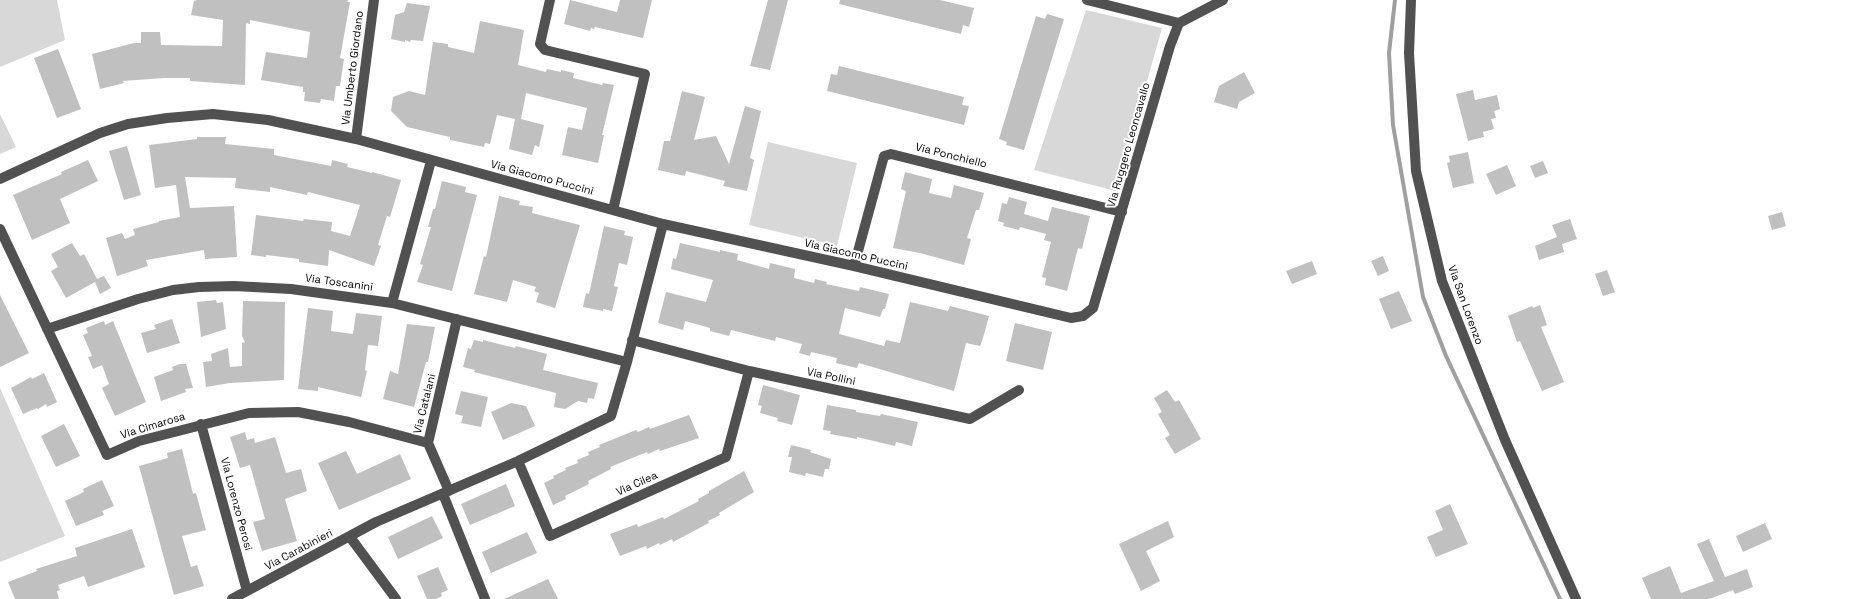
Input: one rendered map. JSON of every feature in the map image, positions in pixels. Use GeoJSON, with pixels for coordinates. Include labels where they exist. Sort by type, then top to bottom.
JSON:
{"type":"FeatureCollection","features":[{"type":"Feature","properties":{"kind":"street","name":"Via Umberto Giordano"},"geometry":{"type":"LineString","coordinates":[[356,139],[374,0]]}},
{"type":"Feature","properties":{"kind":"street"},"geometry":{"type":"LineString","coordinates":[[550,0],[540,44],[546,50],[645,74],[613,210]]}},
{"type":"Feature","properties":{"kind":"street"},"geometry":{"type":"LineString","coordinates":[[1087,0],[1180,22],[1223,0]]}},
{"type":"Feature","properties":{"kind":"street","name":"Via San Lorenzo"},"geometry":{"type":"LineString","coordinates":[[1411,0],[1409,53],[1416,171],[1442,282],[1505,440],[1576,599]]}},
{"type":"Feature","properties":{"kind":"street","name":"Via Ruggero Leoncavallo"},"geometry":{"type":"LineString","coordinates":[[1083,316],[1093,308],[1170,46],[1180,22]]}},
{"type":"Feature","properties":{"kind":"street","name":"Via Giacomo Puccini"},"geometry":{"type":"LineString","coordinates":[[0,179],[100,132],[128,124],[167,118],[213,114],[268,120],[356,139],[663,224],[854,266],[1071,318],[1083,316]]}},
{"type":"Feature","properties":{"kind":"street","name":"Via Ponchiello"},"geometry":{"type":"LineString","coordinates":[[854,266],[884,156],[891,154],[1122,212]]}},
{"type":"Feature","properties":{"kind":"street"},"geometry":{"type":"LineString","coordinates":[[392,303],[431,161]]}},
{"type":"Feature","properties":{"kind":"street"},"geometry":{"type":"LineString","coordinates":[[350,536],[376,522],[518,461],[610,416],[627,362],[663,224]]}},
{"type":"Feature","properties":{"kind":"street","name":"Via Cimarosa"},"geometry":{"type":"LineString","coordinates":[[0,229],[107,455],[138,441],[249,413],[298,412],[349,422],[428,443]]}},
{"type":"Feature","properties":{"kind":"street","name":"Via Toscanini"},"geometry":{"type":"LineString","coordinates":[[47,329],[138,299],[173,290],[199,287],[234,286],[291,289],[392,303],[627,362]]}},
{"type":"Feature","properties":{"kind":"street","name":"Via Catalani"},"geometry":{"type":"LineString","coordinates":[[446,493],[428,443],[457,319]]}},
{"type":"Feature","properties":{"kind":"street","name":"Via Pollini"},"geometry":{"type":"LineString","coordinates":[[632,340],[749,371],[970,419],[1019,390]]}},
{"type":"Feature","properties":{"kind":"street","name":"Via Cilea"},"geometry":{"type":"LineString","coordinates":[[518,461],[550,536],[726,457],[749,371]]}},
{"type":"Feature","properties":{"kind":"street","name":"Via Lorenzo Perosi"},"geometry":{"type":"LineString","coordinates":[[201,424],[247,591]]}},
{"type":"Feature","properties":{"kind":"street"},"geometry":{"type":"LineString","coordinates":[[446,493],[485,599]]}},
{"type":"Feature","properties":{"kind":"street","name":"Via Carabinieri"},"geometry":{"type":"LineString","coordinates":[[232,599],[350,536],[396,599]]}},
{"type":"Feature","properties":{"kind":"shaded area"},"geometry":{"type":"Polygon","coordinates":[[[0,0],[57,0],[65,40],[0,67],[0,0]]]}},
{"type":"Feature","properties":{"kind":"shaded area"},"geometry":{"type":"Polygon","coordinates":[[[1086,10],[1162,28],[1116,191],[1034,170],[1086,10]]]}},
{"type":"Feature","properties":{"kind":"shaded area"},"geometry":{"type":"Polygon","coordinates":[[[0,114],[16,147],[0,154],[0,114]]]}},
{"type":"Feature","properties":{"kind":"shaded area"},"geometry":{"type":"Polygon","coordinates":[[[768,142],[857,163],[837,246],[749,225],[768,142]]]}},
{"type":"Feature","properties":{"kind":"shaded area"},"geometry":{"type":"Polygon","coordinates":[[[0,388],[65,536],[0,562],[0,388]]]}},
{"type":"Feature","properties":{"kind":"building"},"geometry":{"type":"Polygon","coordinates":[[[348,0],[347,2],[350,2],[340,58],[344,59],[340,86],[336,86],[334,101],[321,99],[320,103],[304,101],[305,92],[303,92],[303,87],[261,80],[266,52],[307,58],[310,32],[250,20],[250,24],[246,23],[245,85],[190,81],[190,78],[164,78],[123,81],[124,83],[100,89],[92,54],[134,43],[141,43],[141,32],[160,32],[161,45],[222,46],[223,20],[191,15],[194,1],[348,0]]]}},
{"type":"Feature","properties":{"kind":"building"},"geometry":{"type":"Polygon","coordinates":[[[570,0],[617,12],[620,0],[652,0],[643,38],[595,27],[594,29],[591,28],[590,31],[564,24],[570,0]]]}},
{"type":"Feature","properties":{"kind":"building"},"geometry":{"type":"Polygon","coordinates":[[[768,0],[788,0],[770,70],[750,66],[768,0]]]}},
{"type":"Feature","properties":{"kind":"building"},"geometry":{"type":"Polygon","coordinates":[[[840,0],[940,0],[974,8],[969,27],[963,25],[961,34],[839,4],[840,0]]]}},
{"type":"Feature","properties":{"kind":"building"},"geometry":{"type":"Polygon","coordinates":[[[407,3],[430,6],[423,41],[411,40],[410,42],[405,40],[405,42],[391,39],[395,15],[404,12],[407,3]]]}},
{"type":"Feature","properties":{"kind":"building"},"geometry":{"type":"Polygon","coordinates":[[[1047,14],[1064,19],[1024,150],[1006,145],[1007,142],[999,139],[1036,16],[1045,19],[1047,14]]]}},
{"type":"Feature","properties":{"kind":"building"},"geometry":{"type":"Polygon","coordinates":[[[480,21],[524,30],[518,65],[546,72],[547,69],[561,72],[561,70],[574,73],[573,78],[602,85],[603,83],[614,85],[602,135],[604,135],[598,163],[562,155],[568,127],[582,130],[587,108],[526,93],[521,119],[544,125],[539,147],[535,145],[532,155],[509,149],[515,119],[497,115],[490,144],[485,143],[484,147],[450,140],[450,137],[407,127],[391,111],[393,97],[409,91],[425,95],[433,42],[448,44],[448,47],[474,53],[480,21]]]}},
{"type":"Feature","properties":{"kind":"building"},"geometry":{"type":"Polygon","coordinates":[[[58,49],[81,109],[57,118],[34,58],[58,49]]]}},
{"type":"Feature","properties":{"kind":"building"},"geometry":{"type":"Polygon","coordinates":[[[839,66],[964,97],[962,105],[969,106],[964,125],[827,91],[831,74],[837,75],[839,66]]]}},
{"type":"Feature","properties":{"kind":"building"},"geometry":{"type":"Polygon","coordinates":[[[1244,72],[1255,93],[1239,102],[1237,109],[1214,102],[1219,86],[1244,72]]]}},
{"type":"Feature","properties":{"kind":"building"},"geometry":{"type":"Polygon","coordinates":[[[1473,90],[1475,100],[1497,95],[1500,109],[1494,111],[1496,118],[1491,119],[1494,129],[1483,132],[1484,137],[1468,141],[1456,94],[1473,90]]]}},
{"type":"Feature","properties":{"kind":"building"},"geometry":{"type":"Polygon","coordinates":[[[682,91],[705,97],[694,140],[716,136],[729,164],[745,106],[761,111],[750,158],[754,160],[747,191],[723,186],[725,181],[686,171],[685,176],[658,170],[664,141],[670,141],[682,91]]]}},
{"type":"Feature","properties":{"kind":"building"},"geometry":{"type":"Polygon","coordinates":[[[197,137],[226,137],[225,144],[274,149],[274,155],[331,166],[332,160],[348,164],[347,167],[401,180],[390,217],[387,216],[378,245],[381,246],[374,266],[329,250],[328,266],[299,262],[299,259],[266,255],[266,257],[251,255],[256,215],[303,221],[304,219],[332,222],[331,231],[350,236],[360,205],[308,192],[307,195],[270,187],[270,192],[235,188],[236,178],[185,177],[190,208],[234,206],[237,257],[205,259],[204,250],[146,260],[148,266],[117,276],[106,238],[122,233],[125,239],[135,235],[133,229],[159,221],[180,217],[176,185],[155,188],[149,145],[197,139],[197,137]]]}},
{"type":"Feature","properties":{"kind":"building"},"geometry":{"type":"Polygon","coordinates":[[[127,146],[141,195],[124,200],[109,151],[127,146]]]}},
{"type":"Feature","properties":{"kind":"building"},"geometry":{"type":"Polygon","coordinates":[[[1468,152],[1474,183],[1453,188],[1447,163],[1450,162],[1449,156],[1468,152]]]}},
{"type":"Feature","properties":{"kind":"building"},"geometry":{"type":"Polygon","coordinates":[[[88,160],[98,181],[60,199],[70,223],[32,240],[13,195],[62,174],[61,172],[88,160]]]}},
{"type":"Feature","properties":{"kind":"building"},"geometry":{"type":"Polygon","coordinates":[[[1543,161],[1548,173],[1535,178],[1530,166],[1543,161]]]}},
{"type":"Feature","properties":{"kind":"building"},"geometry":{"type":"Polygon","coordinates":[[[1507,165],[1516,186],[1496,195],[1486,174],[1507,165]]]}},
{"type":"Feature","properties":{"kind":"building"},"geometry":{"type":"Polygon","coordinates":[[[905,172],[932,179],[929,193],[951,198],[954,185],[984,193],[979,210],[976,210],[967,238],[971,239],[964,265],[920,253],[893,248],[906,191],[901,189],[905,172]]]}},
{"type":"Feature","properties":{"kind":"building"},"geometry":{"type":"Polygon","coordinates":[[[442,181],[466,187],[465,192],[477,195],[452,291],[417,282],[423,265],[420,264],[431,227],[428,227],[433,209],[435,209],[442,181]]]}},
{"type":"Feature","properties":{"kind":"building"},"geometry":{"type":"Polygon","coordinates":[[[499,196],[520,201],[519,205],[533,207],[532,213],[580,225],[555,308],[536,302],[539,293],[534,291],[536,287],[513,280],[507,302],[474,294],[484,256],[486,257],[499,196]]]}},
{"type":"Feature","properties":{"kind":"building"},"geometry":{"type":"Polygon","coordinates":[[[1009,197],[1027,202],[1024,214],[1048,221],[1052,207],[1090,216],[1082,249],[1078,248],[1067,291],[1045,285],[1046,278],[1042,277],[1051,242],[1044,240],[1046,234],[1020,227],[1019,230],[1003,226],[1004,223],[998,221],[1002,203],[1007,204],[1009,197]]]}},
{"type":"Feature","properties":{"kind":"building"},"geometry":{"type":"Polygon","coordinates":[[[1782,212],[1786,226],[1772,230],[1768,216],[1782,212]]]}},
{"type":"Feature","properties":{"kind":"building"},"geometry":{"type":"Polygon","coordinates":[[[1570,219],[1577,239],[1562,244],[1564,252],[1539,260],[1535,246],[1557,237],[1552,225],[1570,219]]]}},
{"type":"Feature","properties":{"kind":"building"},"geometry":{"type":"Polygon","coordinates":[[[604,226],[625,231],[624,235],[633,237],[627,265],[619,263],[614,286],[618,287],[612,311],[603,309],[603,311],[583,307],[586,293],[589,294],[604,226]]]}},
{"type":"Feature","properties":{"kind":"building"},"geometry":{"type":"Polygon","coordinates":[[[72,243],[80,256],[84,254],[97,279],[104,276],[111,288],[100,294],[95,282],[66,298],[51,271],[58,267],[51,254],[72,243]]]}},
{"type":"Feature","properties":{"kind":"building"},"geometry":{"type":"Polygon","coordinates":[[[680,243],[720,252],[720,250],[738,254],[737,260],[769,269],[770,263],[795,269],[794,278],[814,283],[815,279],[827,282],[826,284],[859,291],[860,287],[889,294],[885,309],[883,309],[880,317],[845,308],[839,334],[884,346],[886,340],[900,343],[910,302],[948,311],[950,306],[989,316],[983,338],[980,346],[966,343],[954,391],[859,363],[857,368],[836,363],[837,358],[811,352],[810,356],[799,353],[802,344],[776,337],[775,341],[731,330],[729,336],[710,331],[710,328],[685,321],[683,330],[658,323],[666,292],[706,302],[713,280],[671,269],[673,258],[676,259],[680,243]]]}},
{"type":"Feature","properties":{"kind":"building"},"geometry":{"type":"Polygon","coordinates":[[[1383,256],[1389,271],[1378,276],[1371,261],[1383,256]]]}},
{"type":"Feature","properties":{"kind":"building"},"geometry":{"type":"Polygon","coordinates":[[[1312,261],[1317,274],[1292,284],[1286,271],[1312,261]]]}},
{"type":"Feature","properties":{"kind":"building"},"geometry":{"type":"Polygon","coordinates":[[[1607,270],[1615,292],[1603,296],[1595,274],[1607,270]]]}},
{"type":"Feature","properties":{"kind":"building"},"geometry":{"type":"Polygon","coordinates":[[[1399,291],[1412,321],[1391,329],[1379,299],[1399,291]]]}},
{"type":"Feature","properties":{"kind":"building"},"geometry":{"type":"Polygon","coordinates":[[[0,295],[29,353],[0,367],[0,295]]]}},
{"type":"Feature","properties":{"kind":"building"},"geometry":{"type":"Polygon","coordinates":[[[216,300],[217,303],[223,302],[226,329],[201,337],[197,302],[216,300]]]}},
{"type":"Feature","properties":{"kind":"building"},"geometry":{"type":"Polygon","coordinates":[[[243,301],[285,302],[284,380],[230,383],[206,387],[203,362],[212,361],[211,354],[228,348],[230,367],[242,366],[242,343],[245,342],[242,336],[243,301]]]}},
{"type":"Feature","properties":{"kind":"building"},"geometry":{"type":"Polygon","coordinates":[[[1540,305],[1547,325],[1541,327],[1564,382],[1542,391],[1520,341],[1517,342],[1508,316],[1532,306],[1533,308],[1540,305]]]}},
{"type":"Feature","properties":{"kind":"building"},"geometry":{"type":"Polygon","coordinates":[[[308,308],[333,311],[331,331],[353,334],[356,313],[382,316],[378,346],[368,345],[365,370],[367,371],[361,397],[318,387],[318,391],[298,389],[308,308]]]}},
{"type":"Feature","properties":{"kind":"building"},"geometry":{"type":"Polygon","coordinates":[[[172,319],[180,343],[147,353],[141,333],[156,329],[154,325],[172,319]]]}},
{"type":"Feature","properties":{"kind":"building"},"geometry":{"type":"Polygon","coordinates":[[[104,321],[105,325],[113,321],[146,402],[115,416],[102,388],[109,384],[102,365],[93,369],[88,357],[92,356],[83,335],[88,333],[86,328],[104,321]]]}},
{"type":"Feature","properties":{"kind":"building"},"geometry":{"type":"Polygon","coordinates":[[[1015,323],[1052,332],[1043,370],[1006,361],[1015,323]]]}},
{"type":"Feature","properties":{"kind":"building"},"geometry":{"type":"Polygon","coordinates":[[[407,324],[435,327],[428,362],[426,362],[414,407],[383,399],[390,371],[398,374],[407,324]]]}},
{"type":"Feature","properties":{"kind":"building"},"geometry":{"type":"Polygon","coordinates":[[[474,340],[483,342],[483,340],[515,348],[516,346],[547,354],[543,370],[598,383],[594,399],[588,398],[587,403],[578,401],[565,409],[554,407],[556,393],[474,372],[475,370],[463,367],[468,348],[471,349],[474,340]]]}},
{"type":"Feature","properties":{"kind":"building"},"geometry":{"type":"Polygon","coordinates":[[[180,364],[186,364],[193,388],[185,389],[186,392],[161,401],[154,377],[173,370],[172,367],[180,364]]]}},
{"type":"Feature","properties":{"kind":"building"},"geometry":{"type":"Polygon","coordinates":[[[44,373],[57,402],[47,407],[46,404],[38,409],[37,408],[23,414],[11,388],[31,377],[32,379],[44,373]]]}},
{"type":"Feature","properties":{"kind":"building"},"geometry":{"type":"Polygon","coordinates":[[[763,385],[800,395],[792,425],[777,421],[778,418],[760,413],[762,406],[758,405],[763,385]]]}},
{"type":"Feature","properties":{"kind":"building"},"geometry":{"type":"Polygon","coordinates":[[[1167,390],[1175,402],[1179,400],[1201,439],[1175,454],[1165,438],[1170,435],[1158,414],[1162,412],[1154,398],[1167,390]]]}},
{"type":"Feature","properties":{"kind":"building"},"geometry":{"type":"Polygon","coordinates":[[[461,391],[488,397],[481,427],[461,423],[463,416],[455,414],[461,391]]]}},
{"type":"Feature","properties":{"kind":"building"},"geometry":{"type":"Polygon","coordinates":[[[511,403],[526,406],[535,426],[503,440],[491,412],[511,403]]]}},
{"type":"Feature","properties":{"kind":"building"},"geometry":{"type":"Polygon","coordinates":[[[827,405],[856,410],[856,412],[880,416],[881,414],[918,422],[912,446],[896,442],[895,446],[857,437],[857,439],[830,434],[831,431],[823,430],[827,405]]]}},
{"type":"Feature","properties":{"kind":"building"},"geometry":{"type":"Polygon","coordinates":[[[689,415],[699,438],[660,451],[659,449],[648,454],[647,452],[610,467],[611,469],[588,481],[589,484],[565,496],[566,499],[553,505],[544,483],[554,478],[553,476],[566,470],[565,468],[578,463],[577,460],[589,455],[588,452],[600,447],[599,445],[636,430],[638,432],[649,427],[650,429],[689,415]]]}},
{"type":"Feature","properties":{"kind":"building"},"geometry":{"type":"Polygon","coordinates":[[[64,424],[80,456],[56,467],[41,436],[64,424]]]}},
{"type":"Feature","properties":{"kind":"building"},"geometry":{"type":"Polygon","coordinates":[[[245,432],[247,440],[254,438],[255,443],[275,437],[286,473],[301,469],[307,491],[285,499],[297,541],[262,551],[253,522],[265,519],[250,465],[240,468],[230,437],[245,432]]]}},
{"type":"Feature","properties":{"kind":"building"},"geometry":{"type":"Polygon","coordinates":[[[791,445],[811,450],[810,452],[831,459],[829,469],[825,469],[823,477],[806,473],[805,476],[789,472],[792,457],[788,457],[791,445]]]}},
{"type":"Feature","properties":{"kind":"building"},"geometry":{"type":"Polygon","coordinates":[[[182,449],[193,494],[196,493],[206,530],[182,536],[191,567],[197,565],[204,586],[174,595],[139,466],[168,458],[167,453],[182,449]]]}},
{"type":"Feature","properties":{"kind":"building"},"geometry":{"type":"Polygon","coordinates":[[[346,451],[357,474],[400,454],[411,479],[339,510],[318,463],[346,451]]]}},
{"type":"Feature","properties":{"kind":"building"},"geometry":{"type":"Polygon","coordinates":[[[744,471],[754,492],[719,513],[720,515],[708,521],[709,523],[673,542],[672,539],[660,545],[659,543],[647,549],[646,546],[620,556],[610,534],[637,524],[638,527],[663,517],[664,519],[699,501],[698,499],[709,493],[709,491],[744,471]]]}},
{"type":"Feature","properties":{"kind":"building"},"geometry":{"type":"Polygon","coordinates":[[[102,480],[114,506],[102,511],[104,515],[76,526],[65,501],[84,492],[83,489],[102,480]]]}},
{"type":"Feature","properties":{"kind":"building"},"geometry":{"type":"Polygon","coordinates":[[[506,484],[515,506],[470,525],[461,504],[506,484]]]}},
{"type":"Feature","properties":{"kind":"building"},"geometry":{"type":"Polygon","coordinates":[[[1450,504],[1468,544],[1436,557],[1427,537],[1443,530],[1435,511],[1450,504]]]}},
{"type":"Feature","properties":{"kind":"building"},"geometry":{"type":"Polygon","coordinates":[[[432,516],[443,538],[398,559],[388,537],[432,516]]]}},
{"type":"Feature","properties":{"kind":"building"},"geometry":{"type":"Polygon","coordinates":[[[1168,521],[1174,537],[1146,551],[1160,581],[1141,591],[1119,544],[1168,521]]]}},
{"type":"Feature","properties":{"kind":"building"},"geometry":{"type":"Polygon","coordinates":[[[1765,523],[1772,539],[1743,552],[1736,536],[1765,523]]]}},
{"type":"Feature","properties":{"kind":"building"},"geometry":{"type":"Polygon","coordinates":[[[132,529],[145,567],[88,587],[84,576],[58,585],[60,590],[57,591],[59,599],[15,599],[8,582],[37,571],[36,569],[77,556],[75,548],[132,529]]]}},
{"type":"Feature","properties":{"kind":"building"},"geometry":{"type":"Polygon","coordinates":[[[527,532],[537,553],[491,573],[482,552],[527,532]]]}},
{"type":"Feature","properties":{"kind":"building"},"geometry":{"type":"Polygon","coordinates":[[[1709,539],[1725,577],[1747,569],[1753,587],[1735,594],[1733,590],[1709,599],[1651,599],[1642,578],[1670,566],[1681,593],[1714,581],[1697,544],[1709,539]]]}},
{"type":"Feature","properties":{"kind":"building"},"geometry":{"type":"Polygon","coordinates":[[[438,567],[448,590],[441,593],[442,596],[436,599],[427,599],[417,576],[438,567]]]}},
{"type":"Feature","properties":{"kind":"building"},"geometry":{"type":"Polygon","coordinates":[[[548,579],[558,599],[504,599],[548,579]]]}},
{"type":"Feature","properties":{"kind":"waterway"},"geometry":{"type":"LineString","coordinates":[[1395,0],[1389,53],[1393,125],[1423,297],[1446,356],[1560,599]]}}]}
